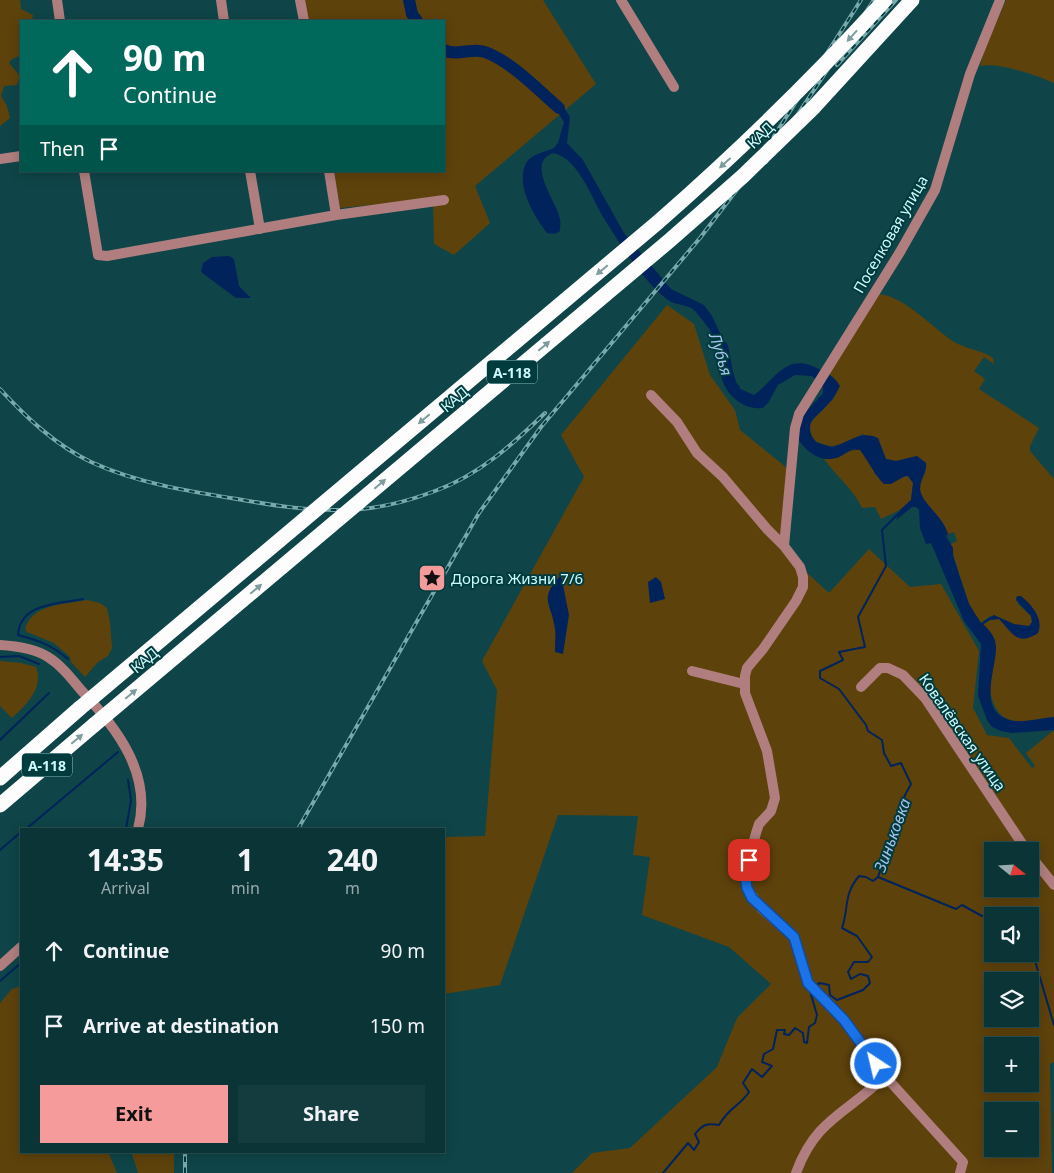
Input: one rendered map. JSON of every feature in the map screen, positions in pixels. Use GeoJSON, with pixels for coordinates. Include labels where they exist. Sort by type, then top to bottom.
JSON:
{"type":"FeatureCollection","features":[{"type":"Feature","properties":{"kind":"highway","name":"КАД"},"geometry":{"type":"LineString","coordinates":[[0,778],[80,708],[664,217],[729,159],[798,92],[885,0]]}},
{"type":"Feature","properties":{"kind":"highway","name":"КАД"},"geometry":{"type":"LineString","coordinates":[[0,805],[661,247],[735,182],[814,107],[912,0]]}},
{"type":"Feature","properties":{"kind":"street"},"geometry":{"type":"LineString","coordinates":[[57,0],[60,20]]}},
{"type":"Feature","properties":{"kind":"street"},"geometry":{"type":"LineString","coordinates":[[221,0],[224,20]]}},
{"type":"Feature","properties":{"kind":"street"},"geometry":{"type":"LineString","coordinates":[[300,0],[304,20]]}},
{"type":"Feature","properties":{"kind":"street"},"geometry":{"type":"LineString","coordinates":[[622,0],[674,86]]}},
{"type":"Feature","properties":{"kind":"street","name":"Поселковая улица"},"geometry":{"type":"LineString","coordinates":[[784,546],[795,428],[799,414],[900,252],[935,190],[970,74],[1000,0]]}},
{"type":"Feature","properties":{"kind":"street"},"geometry":{"type":"LineString","coordinates":[[0,160],[20,156]]}},
{"type":"Feature","properties":{"kind":"street"},"geometry":{"type":"LineString","coordinates":[[84,172],[98,255],[107,256],[336,215],[444,200]]}},
{"type":"Feature","properties":{"kind":"street"},"geometry":{"type":"LineString","coordinates":[[250,172],[260,229]]}},
{"type":"Feature","properties":{"kind":"street"},"geometry":{"type":"LineString","coordinates":[[329,172],[336,215]]}},
{"type":"Feature","properties":{"kind":"street"},"geometry":{"type":"LineString","coordinates":[[651,395],[677,422],[697,453],[728,482],[767,530],[784,546],[800,568],[803,577],[803,587],[768,641],[747,668],[744,684],[748,702],[767,751],[775,798],[771,812],[759,824],[756,833],[745,875],[747,888],[762,909],[794,937],[808,983],[844,1020],[885,1076],[963,1162],[960,1173]]}},
{"type":"Feature","properties":{"kind":"street"},"geometry":{"type":"LineString","coordinates":[[0,644],[22,647],[48,657],[82,691],[108,723],[132,758],[139,778],[141,808],[138,828]]}},
{"type":"Feature","properties":{"kind":"street","name":"Ковалёвская улица"},"geometry":{"type":"LineString","coordinates":[[861,687],[880,668],[892,669],[909,679],[925,698],[955,741],[1021,842]]}},
{"type":"Feature","properties":{"kind":"street"},"geometry":{"type":"LineString","coordinates":[[692,671],[744,684]]}},
{"type":"Feature","properties":{"kind":"street"},"geometry":{"type":"LineString","coordinates":[[1039,866],[1054,885]]}},
{"type":"Feature","properties":{"kind":"street"},"geometry":{"type":"LineString","coordinates":[[0,966],[20,948]]}},
{"type":"Feature","properties":{"kind":"street"},"geometry":{"type":"LineString","coordinates":[[796,1173],[820,1130],[831,1118],[870,1092],[885,1076]]}},
{"type":"Feature","properties":{"kind":"shaded area"},"geometry":{"type":"Polygon","coordinates":[[[0,0],[20,0],[21,9],[33,15],[32,20],[20,20],[19,56],[12,59],[9,63],[20,76],[17,85],[4,86],[1,96],[7,106],[10,118],[0,126],[0,0]]]}},
{"type":"Feature","properties":{"kind":"shaded area"},"geometry":{"type":"Polygon","coordinates":[[[304,0],[543,0],[596,84],[475,186],[490,223],[454,255],[434,244],[433,199],[340,208],[334,172],[445,172],[445,20],[307,20],[304,0]]]}},
{"type":"Feature","properties":{"kind":"shaded area"},"geometry":{"type":"Polygon","coordinates":[[[1006,0],[1054,0],[1054,83],[1038,76],[1007,68],[988,65],[980,66],[984,51],[1006,0]]]}},
{"type":"Feature","properties":{"kind":"shaded area"},"geometry":{"type":"Polygon","coordinates":[[[876,294],[896,299],[954,342],[993,358],[994,364],[984,357],[974,371],[985,379],[979,389],[1039,428],[1030,446],[1030,451],[1054,479],[1054,717],[1015,721],[1004,717],[996,709],[991,697],[989,683],[989,630],[983,625],[990,620],[999,619],[1014,634],[1025,639],[1035,615],[1032,608],[1017,596],[1018,604],[1031,616],[1032,622],[1029,626],[1019,626],[1000,618],[990,616],[981,623],[976,617],[966,594],[953,551],[949,545],[957,541],[954,532],[948,534],[942,521],[921,494],[920,485],[926,463],[917,456],[896,461],[886,459],[882,450],[863,434],[836,446],[823,445],[811,436],[810,423],[834,398],[833,377],[830,375],[833,366],[876,294]]]}},
{"type":"Feature","properties":{"kind":"shaded area"},"geometry":{"type":"Polygon","coordinates":[[[667,305],[694,324],[710,375],[735,410],[740,430],[787,468],[780,548],[829,593],[869,549],[910,587],[941,584],[979,651],[973,708],[987,735],[1009,738],[1032,768],[1035,766],[1026,753],[1054,730],[1054,1062],[1050,1064],[1052,1173],[572,1173],[592,1153],[630,1148],[717,1067],[737,1018],[771,984],[729,947],[642,915],[650,857],[633,855],[638,816],[558,815],[500,985],[445,994],[445,837],[485,836],[497,690],[482,661],[584,477],[561,435],[667,305]]]}},
{"type":"Feature","properties":{"kind":"shaded area"},"geometry":{"type":"Polygon","coordinates":[[[852,449],[860,450],[869,462],[875,475],[900,478],[908,476],[913,483],[911,500],[900,510],[881,519],[875,507],[862,508],[859,501],[824,459],[839,457],[852,449]]]}},
{"type":"Feature","properties":{"kind":"shaded area"},"geometry":{"type":"Polygon","coordinates":[[[87,600],[100,603],[107,608],[112,648],[108,656],[98,662],[85,677],[71,662],[70,657],[54,643],[27,632],[25,629],[29,620],[42,610],[87,600]]]}},
{"type":"Feature","properties":{"kind":"shaded area"},"geometry":{"type":"Polygon","coordinates":[[[0,661],[36,667],[38,675],[36,689],[32,696],[12,718],[0,706],[0,661]]]}},
{"type":"Feature","properties":{"kind":"shaded area"},"geometry":{"type":"Polygon","coordinates":[[[20,986],[20,1153],[109,1153],[117,1173],[0,1173],[0,1003],[12,989],[20,986]]]}},
{"type":"Feature","properties":{"kind":"shaded area"},"geometry":{"type":"Polygon","coordinates":[[[174,1153],[174,1173],[138,1173],[132,1154],[174,1153]]]}},
{"type":"Feature","properties":{"kind":"water"},"geometry":{"type":"Polygon","coordinates":[[[547,94],[563,106],[570,117],[567,143],[583,160],[624,233],[671,289],[704,305],[712,316],[726,346],[727,373],[738,388],[754,395],[782,369],[798,363],[808,364],[831,376],[840,386],[825,408],[812,420],[810,429],[816,442],[832,447],[860,436],[871,436],[878,438],[886,459],[896,461],[917,456],[926,463],[920,485],[921,494],[945,527],[948,534],[946,536],[953,548],[953,556],[969,604],[981,623],[994,615],[1014,624],[1029,626],[1032,622],[1031,616],[1016,600],[1017,596],[1021,596],[1029,604],[1038,618],[1038,633],[1025,639],[1012,633],[999,619],[990,620],[983,624],[992,635],[996,644],[990,691],[991,701],[995,710],[1003,717],[1015,721],[1054,717],[1054,730],[1012,733],[992,727],[987,720],[978,696],[981,644],[964,621],[931,543],[926,544],[920,528],[919,510],[916,507],[912,507],[896,520],[900,510],[911,500],[913,483],[908,476],[905,476],[891,484],[884,484],[860,450],[852,450],[834,458],[822,458],[805,448],[797,437],[802,416],[823,393],[823,386],[812,376],[795,375],[778,385],[763,408],[748,406],[735,399],[724,385],[716,345],[708,327],[693,309],[668,300],[650,283],[619,242],[577,171],[562,156],[553,153],[545,158],[542,165],[542,174],[558,212],[560,231],[555,234],[547,233],[532,209],[524,190],[523,172],[528,160],[535,155],[554,148],[558,143],[564,122],[557,111],[544,100],[547,94]]]}},
{"type":"Feature","properties":{"kind":"water"},"geometry":{"type":"Polygon","coordinates":[[[229,256],[234,259],[239,286],[251,298],[236,298],[201,272],[203,263],[212,257],[229,256]]]}},
{"type":"Feature","properties":{"kind":"water"},"geometry":{"type":"Polygon","coordinates":[[[561,575],[569,615],[563,654],[555,652],[555,629],[548,601],[550,590],[561,575]]]}},
{"type":"Feature","properties":{"kind":"water"},"geometry":{"type":"Polygon","coordinates":[[[656,577],[661,582],[665,599],[650,603],[648,582],[656,577]]]}},
{"type":"Feature","properties":{"kind":"waterway","name":"Лубья"},"geometry":{"type":"LineString","coordinates":[[409,0],[412,14],[416,20]]}},
{"type":"Feature","properties":{"kind":"waterway","name":"Лубья"},"geometry":{"type":"LineString","coordinates":[[445,50],[454,53],[480,51],[495,56],[524,77],[559,108]]}},
{"type":"Feature","properties":{"kind":"waterway","name":"Лубья"},"geometry":{"type":"LineString","coordinates":[[722,347],[728,376],[734,389]]}},
{"type":"Feature","properties":{"kind":"waterway","name":"Зиньковка"},"geometry":{"type":"LineString","coordinates":[[814,986],[820,983],[829,985],[830,995],[837,1000],[863,990],[870,983],[868,976],[860,974],[851,979],[848,972],[854,962],[868,962],[872,957],[857,936],[842,928],[848,896],[859,876],[873,881],[878,877],[905,795],[911,784],[901,763],[891,766],[884,753],[882,740],[868,731],[866,725],[839,689],[820,678],[820,671],[843,660],[839,652],[865,647],[858,617],[886,566],[882,530],[899,513]]}},
{"type":"Feature","properties":{"kind":"waterway"},"geometry":{"type":"LineString","coordinates":[[68,659],[44,644],[18,635],[20,624],[25,617],[42,607],[83,599]]}},
{"type":"Feature","properties":{"kind":"waterway"},"geometry":{"type":"LineString","coordinates":[[0,657],[19,656],[39,664]]}},
{"type":"Feature","properties":{"kind":"waterway"},"geometry":{"type":"LineString","coordinates":[[0,740],[49,693]]}},
{"type":"Feature","properties":{"kind":"waterway"},"geometry":{"type":"LineString","coordinates":[[27,828],[118,752]]}},
{"type":"Feature","properties":{"kind":"waterway"},"geometry":{"type":"LineString","coordinates":[[126,828],[131,800],[128,780]]}},
{"type":"Feature","properties":{"kind":"waterway"},"geometry":{"type":"LineString","coordinates":[[0,850],[20,833]]}},
{"type":"Feature","properties":{"kind":"waterway"},"geometry":{"type":"LineString","coordinates":[[878,877],[956,909],[962,905],[982,916],[984,915]]}},
{"type":"Feature","properties":{"kind":"waterway"},"geometry":{"type":"LineString","coordinates":[[1035,962],[1054,1025]]}},
{"type":"Feature","properties":{"kind":"waterway"},"geometry":{"type":"LineString","coordinates":[[0,981],[20,964]]}},
{"type":"Feature","properties":{"kind":"waterway","name":"Зиньковка"},"geometry":{"type":"LineString","coordinates":[[663,1173],[688,1143],[694,1150],[699,1142],[695,1134],[700,1128],[708,1124],[719,1125],[727,1114],[745,1097],[749,1092],[743,1083],[752,1069],[762,1077],[772,1066],[762,1062],[764,1054],[773,1049],[777,1030],[785,1030],[784,1034],[789,1035],[795,1028],[803,1033],[804,1042],[807,1043],[809,1027],[815,1023],[817,1015],[810,991]]}},
{"type":"Feature","properties":{"kind":"railway"},"geometry":{"type":"LineString","coordinates":[[299,828],[479,513],[541,427],[700,238],[755,166],[861,0]]}},
{"type":"Feature","properties":{"kind":"railway"},"geometry":{"type":"LineString","coordinates":[[766,162],[874,0]]}},
{"type":"Feature","properties":{"kind":"railway"},"geometry":{"type":"LineString","coordinates":[[837,65],[896,0]]}},
{"type":"Feature","properties":{"kind":"railway"},"geometry":{"type":"LineString","coordinates":[[0,389],[20,410],[53,439],[91,462],[126,476],[181,489],[316,510],[354,510],[377,507],[413,499],[435,491],[466,477],[480,468],[545,413]]}},
{"type":"Feature","properties":{"kind":"railway"},"geometry":{"type":"LineString","coordinates":[[185,1153],[185,1173]]}},
{"type":"Feature","properties":{"kind":"place","name":"Дорога Жизни 7/6"},"geometry":{"type":"Point","coordinates":[432,578]}},
{"type":"Feature","properties":{"kind":"route"},"geometry":{"type":"LineString","coordinates":[[749,860],[745,875],[747,888],[752,898],[794,937],[808,983],[844,1020],[876,1064]]}}]}
